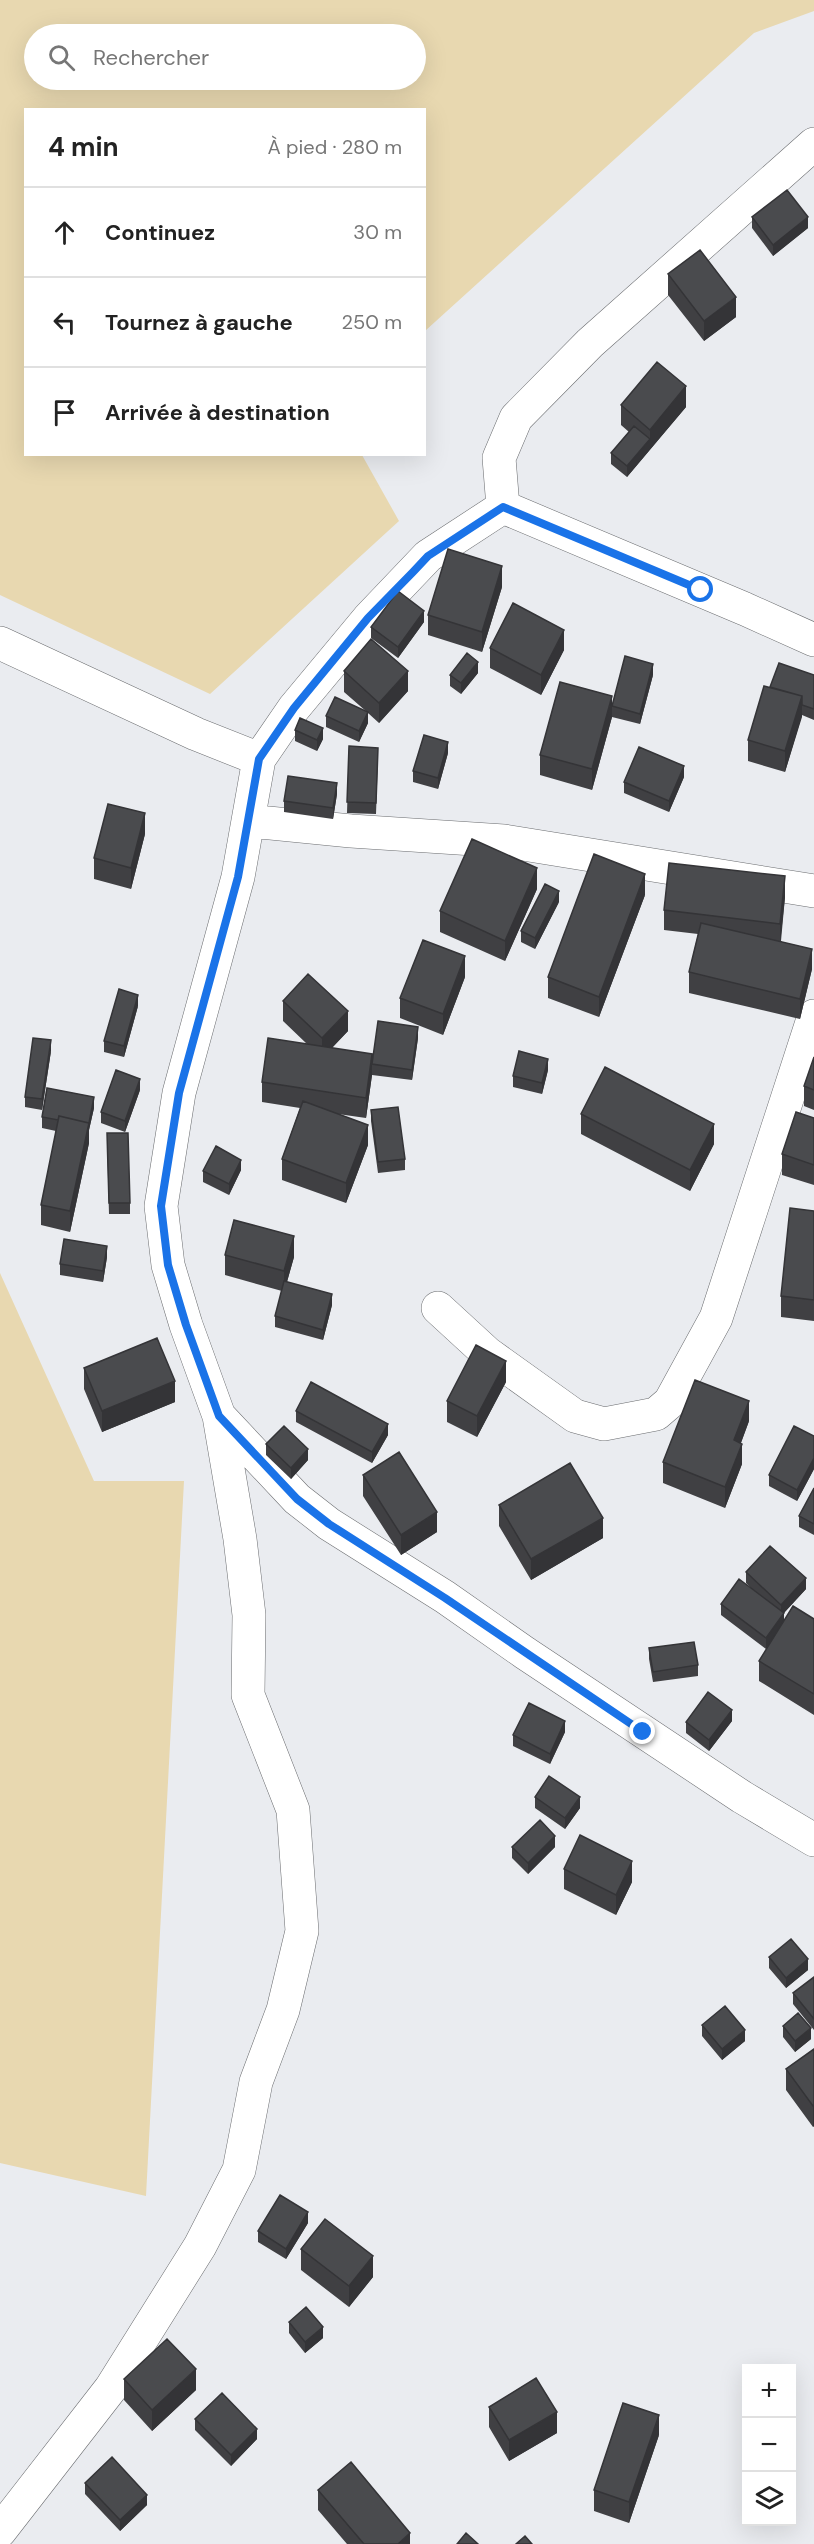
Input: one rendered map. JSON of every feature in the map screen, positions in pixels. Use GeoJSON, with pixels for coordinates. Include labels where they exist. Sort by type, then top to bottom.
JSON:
{"type":"FeatureCollection","features":[{"type":"Feature","properties":{"kind":"street"},"geometry":{"type":"LineString","coordinates":[[503,507],[499,458],[516,418],[590,343],[814,144]]}},
{"type":"Feature","properties":{"kind":"street"},"geometry":{"type":"LineString","coordinates":[[503,507],[814,640]]}},
{"type":"Feature","properties":{"kind":"street"},"geometry":{"type":"LineString","coordinates":[[0,2531],[111,2388],[200,2246],[239,2170],[256,2082],[283,2010],[302,1931],[293,1810],[248,1695],[248,1604],[240,1539],[219,1416],[186,1325],[168,1265],[161,1206],[179,1093],[238,877],[259,759],[294,708],[368,618],[390,595],[428,556],[503,507]]}},
{"type":"Feature","properties":{"kind":"street"},"geometry":{"type":"LineString","coordinates":[[0,643],[196,734],[259,759]]}},
{"type":"Feature","properties":{"kind":"street"},"geometry":{"type":"LineString","coordinates":[[249,821],[351,831],[504,841],[814,891]]}},
{"type":"Feature","properties":{"kind":"street"},"geometry":{"type":"LineString","coordinates":[[438,1308],[487,1353],[575,1416],[604,1424],[656,1414],[670,1402],[716,1318],[814,1016]]}},
{"type":"Feature","properties":{"kind":"street"},"geometry":{"type":"LineString","coordinates":[[219,1416],[297,1499],[329,1524],[445,1598],[742,1797],[814,1840]]}},
{"type":"Feature","properties":{"kind":"shaded area"},"geometry":{"type":"Polygon","coordinates":[[[0,0],[814,0],[814,11],[754,33],[426,330],[426,108],[24,108],[24,456],[363,456],[399,521],[210,694],[0,595],[0,0]]]}},
{"type":"Feature","properties":{"kind":"shaded area"},"geometry":{"type":"Polygon","coordinates":[[[0,1273],[94,1481],[184,1481],[146,2196],[0,2163],[0,1273]]]}},
{"type":"Feature","properties":{"kind":"building"},"geometry":{"type":"Polygon","coordinates":[[[787,190],[808,217],[773,245],[752,217],[787,190]]]}},
{"type":"Feature","properties":{"kind":"building"},"geometry":{"type":"Polygon","coordinates":[[[700,250],[736,297],[704,321],[668,274],[700,250]]]}},
{"type":"Feature","properties":{"kind":"building"},"geometry":{"type":"Polygon","coordinates":[[[657,362],[686,386],[650,430],[621,405],[657,362]]]}},
{"type":"Feature","properties":{"kind":"building"},"geometry":{"type":"Polygon","coordinates":[[[634,426],[650,439],[627,466],[611,453],[634,426]]]}},
{"type":"Feature","properties":{"kind":"building"},"geometry":{"type":"Polygon","coordinates":[[[448,549],[502,566],[482,632],[428,615],[448,549]]]}},
{"type":"Feature","properties":{"kind":"building"},"geometry":{"type":"Polygon","coordinates":[[[398,591],[424,611],[398,647],[371,627],[398,591]]]}},
{"type":"Feature","properties":{"kind":"building"},"geometry":{"type":"Polygon","coordinates":[[[513,603],[564,630],[541,675],[490,648],[513,603]]]}},
{"type":"Feature","properties":{"kind":"building"},"geometry":{"type":"Polygon","coordinates":[[[371,639],[408,671],[379,703],[344,671],[371,639]]]}},
{"type":"Feature","properties":{"kind":"building"},"geometry":{"type":"Polygon","coordinates":[[[467,653],[478,662],[461,683],[450,675],[467,653]]]}},
{"type":"Feature","properties":{"kind":"building"},"geometry":{"type":"Polygon","coordinates":[[[625,656],[653,664],[640,714],[612,706],[625,656]]]}},
{"type":"Feature","properties":{"kind":"building"},"geometry":{"type":"Polygon","coordinates":[[[779,663],[814,675],[814,709],[802,705],[802,696],[770,687],[779,663]]]}},
{"type":"Feature","properties":{"kind":"building"},"geometry":{"type":"Polygon","coordinates":[[[560,682],[612,696],[592,769],[540,755],[560,682]]]}},
{"type":"Feature","properties":{"kind":"building"},"geometry":{"type":"Polygon","coordinates":[[[764,686],[802,696],[785,751],[748,740],[764,686]]]}},
{"type":"Feature","properties":{"kind":"building"},"geometry":{"type":"Polygon","coordinates":[[[335,697],[368,712],[359,731],[326,716],[335,697]]]}},
{"type":"Feature","properties":{"kind":"building"},"geometry":{"type":"Polygon","coordinates":[[[300,718],[323,728],[317,740],[295,730],[300,718]]]}},
{"type":"Feature","properties":{"kind":"building"},"geometry":{"type":"Polygon","coordinates":[[[424,735],[448,742],[438,778],[413,771],[424,735]]]}},
{"type":"Feature","properties":{"kind":"building"},"geometry":{"type":"Polygon","coordinates":[[[349,746],[378,748],[376,803],[347,802],[349,746]]]}},
{"type":"Feature","properties":{"kind":"building"},"geometry":{"type":"Polygon","coordinates":[[[639,747],[684,766],[669,801],[624,782],[639,747]]]}},
{"type":"Feature","properties":{"kind":"building"},"geometry":{"type":"Polygon","coordinates":[[[288,776],[337,783],[333,808],[284,801],[288,776]]]}},
{"type":"Feature","properties":{"kind":"building"},"geometry":{"type":"Polygon","coordinates":[[[108,804],[145,813],[131,868],[94,858],[108,804]]]}},
{"type":"Feature","properties":{"kind":"building"},"geometry":{"type":"Polygon","coordinates":[[[472,839],[537,868],[505,941],[440,911],[472,839]]]}},
{"type":"Feature","properties":{"kind":"building"},"geometry":{"type":"Polygon","coordinates":[[[594,854],[645,874],[599,997],[548,977],[594,854]]]}},
{"type":"Feature","properties":{"kind":"building"},"geometry":{"type":"Polygon","coordinates":[[[669,863],[785,876],[780,924],[664,910],[669,863]]]}},
{"type":"Feature","properties":{"kind":"building"},"geometry":{"type":"Polygon","coordinates":[[[545,884],[559,891],[535,938],[521,931],[545,884]]]}},
{"type":"Feature","properties":{"kind":"building"},"geometry":{"type":"Polygon","coordinates":[[[701,923],[812,949],[800,999],[689,972],[701,923]]]}},
{"type":"Feature","properties":{"kind":"building"},"geometry":{"type":"Polygon","coordinates":[[[423,940],[465,956],[443,1014],[400,998],[423,940]]]}},
{"type":"Feature","properties":{"kind":"building"},"geometry":{"type":"Polygon","coordinates":[[[308,974],[348,1011],[322,1038],[283,1001],[308,974]]]}},
{"type":"Feature","properties":{"kind":"building"},"geometry":{"type":"Polygon","coordinates":[[[119,989],[138,995],[124,1046],[104,1041],[119,989]]]}},
{"type":"Feature","properties":{"kind":"building"},"geometry":{"type":"Polygon","coordinates":[[[378,1021],[418,1027],[412,1070],[372,1064],[378,1021]]]}},
{"type":"Feature","properties":{"kind":"building"},"geometry":{"type":"Polygon","coordinates":[[[33,1038],[51,1040],[42,1099],[25,1097],[33,1038]]]}},
{"type":"Feature","properties":{"kind":"building"},"geometry":{"type":"Polygon","coordinates":[[[268,1038],[372,1054],[366,1098],[262,1082],[268,1038]]]}},
{"type":"Feature","properties":{"kind":"building"},"geometry":{"type":"Polygon","coordinates":[[[519,1051],[548,1059],[542,1083],[513,1076],[519,1051]]]}},
{"type":"Feature","properties":{"kind":"building"},"geometry":{"type":"Polygon","coordinates":[[[814,1057],[814,1090],[804,1086],[814,1057]]]}},
{"type":"Feature","properties":{"kind":"building"},"geometry":{"type":"Polygon","coordinates":[[[605,1067],[714,1124],[690,1170],[581,1114],[605,1067]]]}},
{"type":"Feature","properties":{"kind":"building"},"geometry":{"type":"Polygon","coordinates":[[[116,1070],[140,1079],[125,1121],[101,1112],[116,1070]]]}},
{"type":"Feature","properties":{"kind":"building"},"geometry":{"type":"Polygon","coordinates":[[[47,1088],[94,1097],[89,1123],[59,1116],[58,1120],[42,1117],[47,1088]]]}},
{"type":"Feature","properties":{"kind":"building"},"geometry":{"type":"Polygon","coordinates":[[[303,1101],[368,1125],[346,1183],[282,1159],[303,1101]]]}},
{"type":"Feature","properties":{"kind":"building"},"geometry":{"type":"Polygon","coordinates":[[[398,1107],[405,1159],[378,1162],[371,1110],[398,1107]]]}},
{"type":"Feature","properties":{"kind":"building"},"geometry":{"type":"Polygon","coordinates":[[[796,1112],[814,1118],[814,1165],[782,1154],[796,1112]]]}},
{"type":"Feature","properties":{"kind":"building"},"geometry":{"type":"Polygon","coordinates":[[[59,1116],[89,1123],[70,1211],[41,1205],[59,1116]]]}},
{"type":"Feature","properties":{"kind":"building"},"geometry":{"type":"Polygon","coordinates":[[[107,1133],[128,1133],[130,1203],[109,1203],[107,1133]]]}},
{"type":"Feature","properties":{"kind":"building"},"geometry":{"type":"Polygon","coordinates":[[[216,1146],[241,1160],[229,1184],[203,1171],[216,1146]]]}},
{"type":"Feature","properties":{"kind":"building"},"geometry":{"type":"Polygon","coordinates":[[[790,1208],[814,1211],[814,1300],[781,1296],[790,1208]]]}},
{"type":"Feature","properties":{"kind":"building"},"geometry":{"type":"Polygon","coordinates":[[[234,1220],[294,1236],[284,1271],[225,1255],[234,1220]]]}},
{"type":"Feature","properties":{"kind":"building"},"geometry":{"type":"Polygon","coordinates":[[[64,1239],[107,1246],[103,1271],[60,1264],[64,1239]]]}},
{"type":"Feature","properties":{"kind":"building"},"geometry":{"type":"Polygon","coordinates":[[[284,1281],[332,1294],[323,1330],[275,1316],[284,1281]]]}},
{"type":"Feature","properties":{"kind":"building"},"geometry":{"type":"Polygon","coordinates":[[[157,1338],[175,1381],[102,1411],[84,1368],[157,1338]]]}},
{"type":"Feature","properties":{"kind":"building"},"geometry":{"type":"Polygon","coordinates":[[[476,1345],[506,1361],[477,1416],[447,1401],[476,1345]]]}},
{"type":"Feature","properties":{"kind":"building"},"geometry":{"type":"Polygon","coordinates":[[[695,1380],[749,1401],[734,1440],[742,1444],[725,1487],[663,1462],[695,1380]]]}},
{"type":"Feature","properties":{"kind":"building"},"geometry":{"type":"Polygon","coordinates":[[[311,1382],[388,1424],[372,1452],[296,1411],[311,1382]]]}},
{"type":"Feature","properties":{"kind":"building"},"geometry":{"type":"Polygon","coordinates":[[[284,1426],[308,1449],[291,1468],[266,1444],[284,1426]]]}},
{"type":"Feature","properties":{"kind":"building"},"geometry":{"type":"Polygon","coordinates":[[[794,1426],[814,1436],[814,1458],[797,1490],[769,1475],[794,1426]]]}},
{"type":"Feature","properties":{"kind":"building"},"geometry":{"type":"Polygon","coordinates":[[[399,1452],[437,1512],[401,1535],[363,1475],[399,1452]]]}},
{"type":"Feature","properties":{"kind":"building"},"geometry":{"type":"Polygon","coordinates":[[[570,1463],[603,1518],[531,1559],[499,1505],[570,1463]]]}},
{"type":"Feature","properties":{"kind":"building"},"geometry":{"type":"Polygon","coordinates":[[[814,1488],[814,1524],[799,1516],[814,1488]]]}},
{"type":"Feature","properties":{"kind":"building"},"geometry":{"type":"Polygon","coordinates":[[[770,1546],[806,1578],[781,1605],[746,1572],[770,1546]]]}},
{"type":"Feature","properties":{"kind":"building"},"geometry":{"type":"Polygon","coordinates":[[[739,1579],[784,1613],[766,1638],[721,1604],[739,1579]]]}},
{"type":"Feature","properties":{"kind":"building"},"geometry":{"type":"Polygon","coordinates":[[[793,1606],[814,1619],[814,1694],[759,1661],[793,1606]]]}},
{"type":"Feature","properties":{"kind":"building"},"geometry":{"type":"Polygon","coordinates":[[[694,1642],[698,1665],[653,1672],[649,1648],[694,1642]]]}},
{"type":"Feature","properties":{"kind":"building"},"geometry":{"type":"Polygon","coordinates":[[[708,1692],[732,1710],[709,1740],[686,1722],[708,1692]]]}},
{"type":"Feature","properties":{"kind":"building"},"geometry":{"type":"Polygon","coordinates":[[[529,1703],[565,1721],[550,1754],[513,1735],[529,1703]]]}},
{"type":"Feature","properties":{"kind":"building"},"geometry":{"type":"Polygon","coordinates":[[[549,1776],[580,1797],[565,1818],[535,1797],[549,1776]]]}},
{"type":"Feature","properties":{"kind":"building"},"geometry":{"type":"Polygon","coordinates":[[[540,1820],[555,1836],[528,1863],[512,1847],[540,1820]]]}},
{"type":"Feature","properties":{"kind":"building"},"geometry":{"type":"Polygon","coordinates":[[[580,1835],[632,1861],[616,1895],[564,1869],[580,1835]]]}},
{"type":"Feature","properties":{"kind":"building"},"geometry":{"type":"Polygon","coordinates":[[[791,1939],[808,1959],[786,1978],[769,1957],[791,1939]]]}},
{"type":"Feature","properties":{"kind":"building"},"geometry":{"type":"Polygon","coordinates":[[[814,1977],[814,2019],[793,1993],[814,1977]]]}},
{"type":"Feature","properties":{"kind":"building"},"geometry":{"type":"Polygon","coordinates":[[[725,2006],[745,2030],[722,2049],[702,2025],[725,2006]]]}},
{"type":"Feature","properties":{"kind":"building"},"geometry":{"type":"Polygon","coordinates":[[[798,2013],[811,2028],[795,2041],[783,2026],[798,2013]]]}},
{"type":"Feature","properties":{"kind":"building"},"geometry":{"type":"Polygon","coordinates":[[[814,2049],[814,2106],[813,2106],[786,2069],[814,2049]]]}},
{"type":"Feature","properties":{"kind":"building"},"geometry":{"type":"Polygon","coordinates":[[[280,2195],[308,2212],[286,2249],[258,2231],[280,2195]]]}},
{"type":"Feature","properties":{"kind":"building"},"geometry":{"type":"Polygon","coordinates":[[[325,2219],[373,2256],[349,2286],[301,2249],[325,2219]]]}},
{"type":"Feature","properties":{"kind":"building"},"geometry":{"type":"Polygon","coordinates":[[[306,2307],[323,2327],[305,2342],[289,2322],[306,2307]]]}},
{"type":"Feature","properties":{"kind":"building"},"geometry":{"type":"Polygon","coordinates":[[[167,2339],[196,2369],[152,2410],[124,2379],[167,2339]]]}},
{"type":"Feature","properties":{"kind":"building"},"geometry":{"type":"Polygon","coordinates":[[[536,2378],[557,2412],[509,2440],[489,2407],[536,2378]]]}},
{"type":"Feature","properties":{"kind":"building"},"geometry":{"type":"Polygon","coordinates":[[[222,2393],[257,2429],[231,2455],[195,2419],[222,2393]]]}},
{"type":"Feature","properties":{"kind":"building"},"geometry":{"type":"Polygon","coordinates":[[[623,2403],[659,2415],[629,2502],[594,2490],[623,2403]]]}},
{"type":"Feature","properties":{"kind":"building"},"geometry":{"type":"Polygon","coordinates":[[[112,2457],[147,2495],[120,2520],[85,2483],[112,2457]]]}},
{"type":"Feature","properties":{"kind":"building"},"geometry":{"type":"Polygon","coordinates":[[[351,2462],[410,2533],[398,2544],[364,2544],[318,2490],[351,2462]]]}},
{"type":"Feature","properties":{"kind":"building"},"geometry":{"type":"Polygon","coordinates":[[[466,2533],[478,2544],[457,2544],[466,2533]]]}},
{"type":"Feature","properties":{"kind":"building"},"geometry":{"type":"Polygon","coordinates":[[[525,2536],[532,2544],[516,2544],[525,2536]]]}},
{"type":"Feature","properties":{"kind":"route"},"geometry":{"type":"LineString","coordinates":[[643,1732],[445,1598],[329,1524],[297,1499],[219,1416],[186,1325],[168,1265],[161,1206],[179,1093],[238,877],[259,759],[294,708],[368,618],[428,556],[503,507],[701,590]]}}]}
